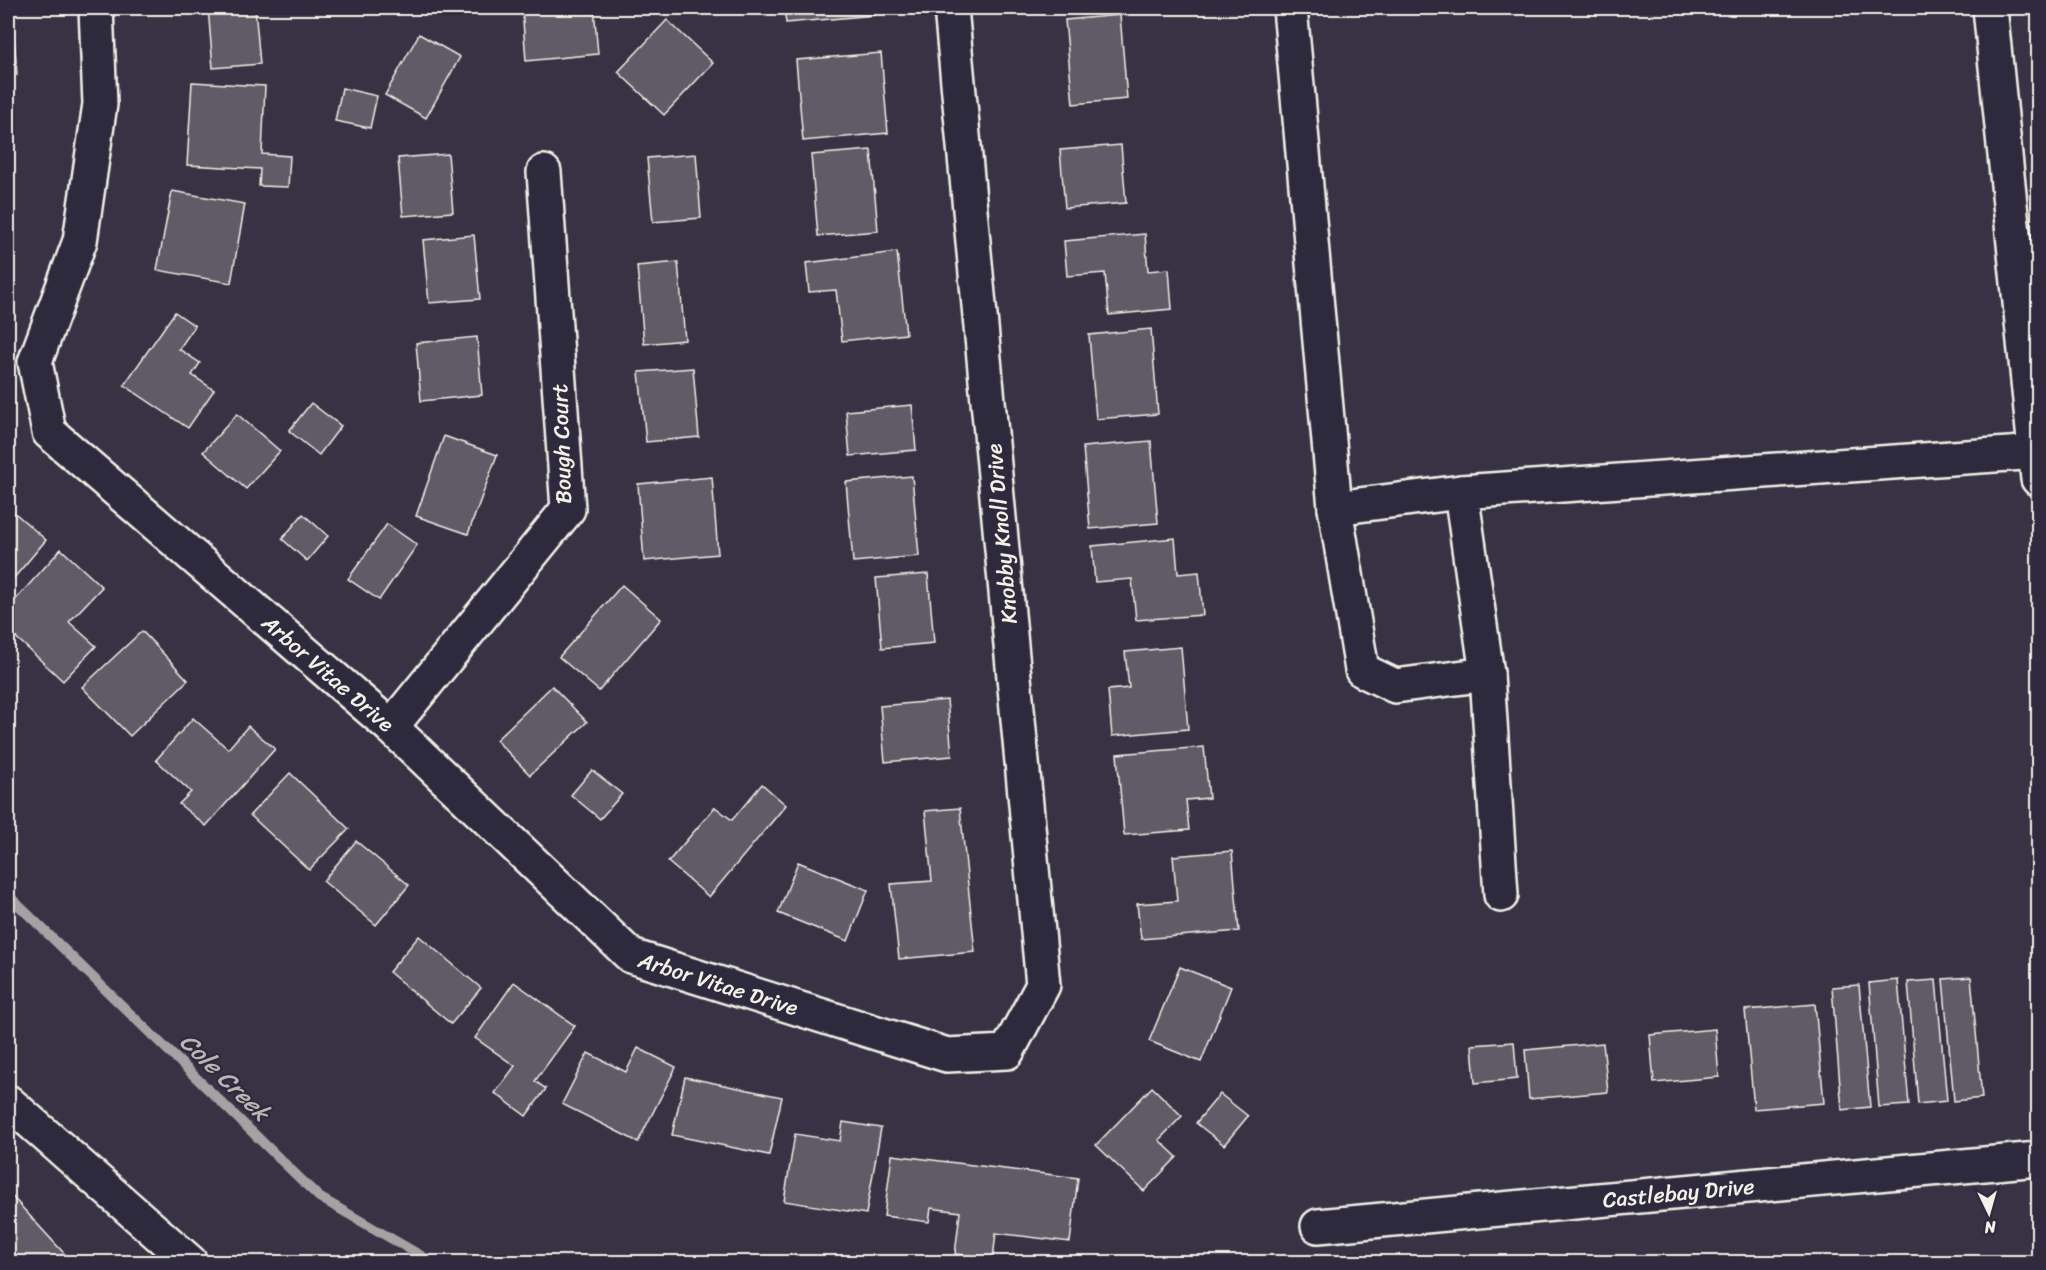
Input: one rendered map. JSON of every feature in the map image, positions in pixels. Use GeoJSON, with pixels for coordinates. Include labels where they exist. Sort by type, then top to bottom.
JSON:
{"type":"FeatureCollection","features":[{"type":"Feature","properties":{"kind":"street","name":"Arbor Vitae Drive"},"geometry":{"type":"LineString","coordinates":[[96,8],[100,104],[80,241],[36,362],[49,432],[391,727],[631,956],[947,1055],[1007,1052]]}},
{"type":"Feature","properties":{"kind":"street","name":"Knobby Knoll Drive"},"geometry":{"type":"LineString","coordinates":[[951,8],[1043,985],[1007,1052]]}},
{"type":"Feature","properties":{"kind":"street"},"geometry":{"type":"LineString","coordinates":[[1290,8],[1335,508],[1362,670],[1395,686],[1487,675]]}},
{"type":"Feature","properties":{"kind":"street"},"geometry":{"type":"LineString","coordinates":[[1335,508],[1461,492],[2038,461],[1990,8]]}},
{"type":"Feature","properties":{"kind":"street","name":"Bough Court"},"geometry":{"type":"LineString","coordinates":[[391,727],[568,509],[544,172]]}},
{"type":"Feature","properties":{"kind":"street"},"geometry":{"type":"LineString","coordinates":[[1461,492],[1487,675],[1501,895]]}},
{"type":"Feature","properties":{"kind":"street"},"geometry":{"type":"LineString","coordinates":[[8,1102],[190,1263]]}},
{"type":"Feature","properties":{"kind":"street","name":"Castlebay Drive"},"geometry":{"type":"LineString","coordinates":[[1318,1226],[2038,1159]]}},
{"type":"Feature","properties":{"kind":"building"},"geometry":{"type":"Polygon","coordinates":[[[8,8],[12,8],[17,75],[8,75],[8,8]]]}},
{"type":"Feature","properties":{"kind":"building"},"geometry":{"type":"Polygon","coordinates":[[[208,8],[255,8],[260,64],[213,68],[208,8]]]}},
{"type":"Feature","properties":{"kind":"building"},"geometry":{"type":"Polygon","coordinates":[[[522,8],[594,8],[598,54],[526,61],[522,8]]]}},
{"type":"Feature","properties":{"kind":"building"},"geometry":{"type":"Polygon","coordinates":[[[784,8],[874,8],[875,15],[786,23],[784,8]]]}},
{"type":"Feature","properties":{"kind":"building"},"geometry":{"type":"Polygon","coordinates":[[[1120,15],[1127,99],[1073,104],[1065,20],[1120,15]]]}},
{"type":"Feature","properties":{"kind":"building"},"geometry":{"type":"Polygon","coordinates":[[[667,20],[713,63],[664,115],[618,72],[667,20]]]}},
{"type":"Feature","properties":{"kind":"building"},"geometry":{"type":"Polygon","coordinates":[[[419,34],[460,57],[426,118],[385,95],[419,34]]]}},
{"type":"Feature","properties":{"kind":"building"},"geometry":{"type":"Polygon","coordinates":[[[881,53],[888,133],[803,141],[796,60],[881,53]]]}},
{"type":"Feature","properties":{"kind":"building"},"geometry":{"type":"Polygon","coordinates":[[[192,82],[265,86],[262,154],[290,156],[288,187],[259,186],[260,169],[187,165],[192,82]]]}},
{"type":"Feature","properties":{"kind":"building"},"geometry":{"type":"Polygon","coordinates":[[[342,88],[377,96],[370,128],[335,121],[342,88]]]}},
{"type":"Feature","properties":{"kind":"building"},"geometry":{"type":"Polygon","coordinates":[[[8,104],[11,104],[8,155],[8,104]]]}},
{"type":"Feature","properties":{"kind":"building"},"geometry":{"type":"Polygon","coordinates":[[[1121,145],[1126,203],[1065,208],[1060,150],[1121,145]]]}},
{"type":"Feature","properties":{"kind":"building"},"geometry":{"type":"Polygon","coordinates":[[[871,150],[878,231],[818,236],[811,155],[871,150]]]}},
{"type":"Feature","properties":{"kind":"building"},"geometry":{"type":"Polygon","coordinates":[[[448,154],[453,212],[403,216],[398,158],[448,154]]]}},
{"type":"Feature","properties":{"kind":"building"},"geometry":{"type":"Polygon","coordinates":[[[696,154],[701,218],[653,222],[647,158],[696,154]]]}},
{"type":"Feature","properties":{"kind":"building"},"geometry":{"type":"Polygon","coordinates":[[[172,191],[245,204],[231,283],[157,270],[172,191]]]}},
{"type":"Feature","properties":{"kind":"building"},"geometry":{"type":"Polygon","coordinates":[[[1145,234],[1148,271],[1169,269],[1172,309],[1109,315],[1105,273],[1067,276],[1064,241],[1145,234]]]}},
{"type":"Feature","properties":{"kind":"building"},"geometry":{"type":"Polygon","coordinates":[[[474,235],[480,299],[429,303],[423,240],[474,235]]]}},
{"type":"Feature","properties":{"kind":"building"},"geometry":{"type":"Polygon","coordinates":[[[897,252],[906,334],[842,341],[836,290],[809,292],[806,263],[897,252]]]}},
{"type":"Feature","properties":{"kind":"building"},"geometry":{"type":"Polygon","coordinates":[[[678,262],[685,340],[644,344],[637,266],[678,262]]]}},
{"type":"Feature","properties":{"kind":"building"},"geometry":{"type":"Polygon","coordinates":[[[175,312],[195,326],[179,349],[200,363],[192,375],[214,390],[188,428],[124,385],[175,312]]]}},
{"type":"Feature","properties":{"kind":"building"},"geometry":{"type":"Polygon","coordinates":[[[1151,329],[1158,414],[1096,419],[1089,335],[1151,329]]]}},
{"type":"Feature","properties":{"kind":"building"},"geometry":{"type":"Polygon","coordinates":[[[477,337],[482,395],[421,401],[416,343],[477,337]]]}},
{"type":"Feature","properties":{"kind":"building"},"geometry":{"type":"Polygon","coordinates":[[[693,368],[699,437],[646,442],[639,372],[693,368]]]}},
{"type":"Feature","properties":{"kind":"building"},"geometry":{"type":"Polygon","coordinates":[[[311,403],[341,426],[319,455],[289,431],[311,403]]]}},
{"type":"Feature","properties":{"kind":"building"},"geometry":{"type":"Polygon","coordinates":[[[912,405],[916,450],[850,456],[846,411],[912,405]]]}},
{"type":"Feature","properties":{"kind":"building"},"geometry":{"type":"Polygon","coordinates":[[[237,414],[280,451],[246,489],[203,452],[237,414]]]}},
{"type":"Feature","properties":{"kind":"building"},"geometry":{"type":"Polygon","coordinates":[[[444,436],[497,455],[468,534],[416,516],[444,436]]]}},
{"type":"Feature","properties":{"kind":"building"},"geometry":{"type":"Polygon","coordinates":[[[1151,441],[1158,523],[1090,529],[1083,447],[1151,441]]]}},
{"type":"Feature","properties":{"kind":"building"},"geometry":{"type":"Polygon","coordinates":[[[912,476],[919,556],[853,562],[846,482],[912,476]]]}},
{"type":"Feature","properties":{"kind":"building"},"geometry":{"type":"Polygon","coordinates":[[[712,477],[718,554],[644,561],[638,484],[712,477]]]}},
{"type":"Feature","properties":{"kind":"building"},"geometry":{"type":"Polygon","coordinates":[[[8,507],[46,540],[8,585],[8,507]]]}},
{"type":"Feature","properties":{"kind":"building"},"geometry":{"type":"Polygon","coordinates":[[[303,514],[328,536],[307,561],[282,539],[303,514]]]}},
{"type":"Feature","properties":{"kind":"building"},"geometry":{"type":"Polygon","coordinates":[[[387,524],[417,545],[379,600],[348,579],[387,524]]]}},
{"type":"Feature","properties":{"kind":"building"},"geometry":{"type":"Polygon","coordinates":[[[1175,538],[1178,574],[1199,572],[1203,615],[1136,620],[1132,579],[1095,582],[1092,546],[1175,538]]]}},
{"type":"Feature","properties":{"kind":"building"},"geometry":{"type":"Polygon","coordinates":[[[61,549],[102,587],[69,622],[96,646],[63,681],[8,630],[8,608],[61,549]]]}},
{"type":"Feature","properties":{"kind":"building"},"geometry":{"type":"Polygon","coordinates":[[[928,574],[934,643],[882,648],[876,578],[928,574]]]}},
{"type":"Feature","properties":{"kind":"building"},"geometry":{"type":"Polygon","coordinates":[[[622,585],[661,619],[599,691],[559,657],[622,585]]]}},
{"type":"Feature","properties":{"kind":"building"},"geometry":{"type":"Polygon","coordinates":[[[142,631],[188,680],[130,736],[82,687],[142,631]]]}},
{"type":"Feature","properties":{"kind":"building"},"geometry":{"type":"Polygon","coordinates":[[[1181,647],[1188,729],[1112,736],[1108,690],[1129,688],[1125,652],[1181,647]]]}},
{"type":"Feature","properties":{"kind":"building"},"geometry":{"type":"Polygon","coordinates":[[[552,686],[587,722],[530,775],[496,740],[552,686]]]}},
{"type":"Feature","properties":{"kind":"building"},"geometry":{"type":"Polygon","coordinates":[[[947,700],[952,756],[885,762],[880,706],[947,700]]]}},
{"type":"Feature","properties":{"kind":"building"},"geometry":{"type":"Polygon","coordinates":[[[193,718],[228,749],[248,726],[275,749],[206,826],[179,804],[191,792],[156,760],[193,718]]]}},
{"type":"Feature","properties":{"kind":"building"},"geometry":{"type":"Polygon","coordinates":[[[1204,747],[1209,798],[1186,800],[1189,830],[1124,835],[1117,754],[1204,747]]]}},
{"type":"Feature","properties":{"kind":"building"},"geometry":{"type":"Polygon","coordinates":[[[592,770],[622,794],[600,819],[571,795],[592,770]]]}},
{"type":"Feature","properties":{"kind":"building"},"geometry":{"type":"Polygon","coordinates":[[[290,773],[349,829],[309,870],[250,815],[290,773]]]}},
{"type":"Feature","properties":{"kind":"building"},"geometry":{"type":"Polygon","coordinates":[[[762,784],[786,805],[709,897],[668,862],[715,807],[732,820],[762,784]]]}},
{"type":"Feature","properties":{"kind":"building"},"geometry":{"type":"Polygon","coordinates":[[[960,808],[975,952],[899,959],[891,884],[932,881],[925,811],[960,808]]]}},
{"type":"Feature","properties":{"kind":"building"},"geometry":{"type":"Polygon","coordinates":[[[356,841],[409,885],[376,925],[323,881],[356,841]]]}},
{"type":"Feature","properties":{"kind":"building"},"geometry":{"type":"Polygon","coordinates":[[[1232,851],[1239,931],[1141,939],[1137,904],[1177,901],[1173,856],[1232,851]]]}},
{"type":"Feature","properties":{"kind":"building"},"geometry":{"type":"Polygon","coordinates":[[[798,862],[868,890],[848,941],[778,913],[798,862]]]}},
{"type":"Feature","properties":{"kind":"building"},"geometry":{"type":"Polygon","coordinates":[[[419,936],[481,988],[451,1024],[389,972],[419,936]]]}},
{"type":"Feature","properties":{"kind":"building"},"geometry":{"type":"Polygon","coordinates":[[[1180,967],[1231,987],[1201,1062],[1149,1041],[1180,967]]]}},
{"type":"Feature","properties":{"kind":"building"},"geometry":{"type":"Polygon","coordinates":[[[1971,977],[1982,1098],[1954,1101],[1943,979],[1971,977]]]}},
{"type":"Feature","properties":{"kind":"building"},"geometry":{"type":"Polygon","coordinates":[[[1898,980],[1909,1105],[1879,1107],[1869,983],[1898,980]]]}},
{"type":"Feature","properties":{"kind":"building"},"geometry":{"type":"Polygon","coordinates":[[[1936,980],[1947,1101],[1918,1104],[1908,982],[1936,980]]]}},
{"type":"Feature","properties":{"kind":"building"},"geometry":{"type":"Polygon","coordinates":[[[514,982],[575,1026],[535,1081],[546,1089],[526,1116],[495,1093],[515,1066],[475,1038],[514,982]]]}},
{"type":"Feature","properties":{"kind":"building"},"geometry":{"type":"Polygon","coordinates":[[[1859,985],[1870,1107],[1842,1110],[1832,987],[1859,985]]]}},
{"type":"Feature","properties":{"kind":"building"},"geometry":{"type":"Polygon","coordinates":[[[1815,1004],[1824,1103],[1754,1109],[1745,1010],[1815,1004]]]}},
{"type":"Feature","properties":{"kind":"building"},"geometry":{"type":"Polygon","coordinates":[[[1715,1029],[1719,1077],[1654,1083],[1650,1035],[1715,1029]]]}},
{"type":"Feature","properties":{"kind":"building"},"geometry":{"type":"Polygon","coordinates":[[[1514,1042],[1517,1079],[1475,1083],[1472,1045],[1514,1042]]]}},
{"type":"Feature","properties":{"kind":"building"},"geometry":{"type":"Polygon","coordinates":[[[1603,1043],[1608,1092],[1529,1099],[1525,1050],[1603,1043]]]}},
{"type":"Feature","properties":{"kind":"building"},"geometry":{"type":"Polygon","coordinates":[[[638,1048],[676,1067],[638,1142],[562,1104],[588,1053],[626,1072],[638,1048]]]}},
{"type":"Feature","properties":{"kind":"building"},"geometry":{"type":"Polygon","coordinates":[[[685,1077],[782,1097],[769,1155],[672,1135],[685,1077]]]}},
{"type":"Feature","properties":{"kind":"building"},"geometry":{"type":"Polygon","coordinates":[[[1152,1087],[1182,1116],[1159,1140],[1177,1157],[1144,1191],[1096,1145],[1152,1087]]]}},
{"type":"Feature","properties":{"kind":"building"},"geometry":{"type":"Polygon","coordinates":[[[1220,1094],[1248,1116],[1224,1145],[1196,1123],[1220,1094]]]}},
{"type":"Feature","properties":{"kind":"building"},"geometry":{"type":"Polygon","coordinates":[[[843,1122],[881,1128],[866,1214],[784,1201],[795,1134],[840,1141],[843,1122]]]}},
{"type":"Feature","properties":{"kind":"building"},"geometry":{"type":"Polygon","coordinates":[[[892,1155],[1078,1178],[1070,1242],[996,1233],[993,1258],[955,1254],[960,1212],[931,1208],[929,1222],[884,1216],[892,1155]]]}},
{"type":"Feature","properties":{"kind":"building"},"geometry":{"type":"Polygon","coordinates":[[[8,1192],[72,1262],[8,1262],[8,1192]]]}},
{"type":"Feature","properties":{"kind":"building"},"geometry":{"type":"Polygon","coordinates":[[[2032,1239],[2038,1239],[2038,1262],[2033,1262],[2032,1239]]]}},
{"type":"Feature","properties":{"kind":"building"},"geometry":{"type":"Polygon","coordinates":[[[1667,1257],[1667,1262],[1588,1262],[1667,1257]]]}},
{"type":"Feature","properties":{"kind":"waterway","name":"Cole Creek"},"geometry":{"type":"LineString","coordinates":[[8,895],[319,1197],[432,1262]]}}]}
